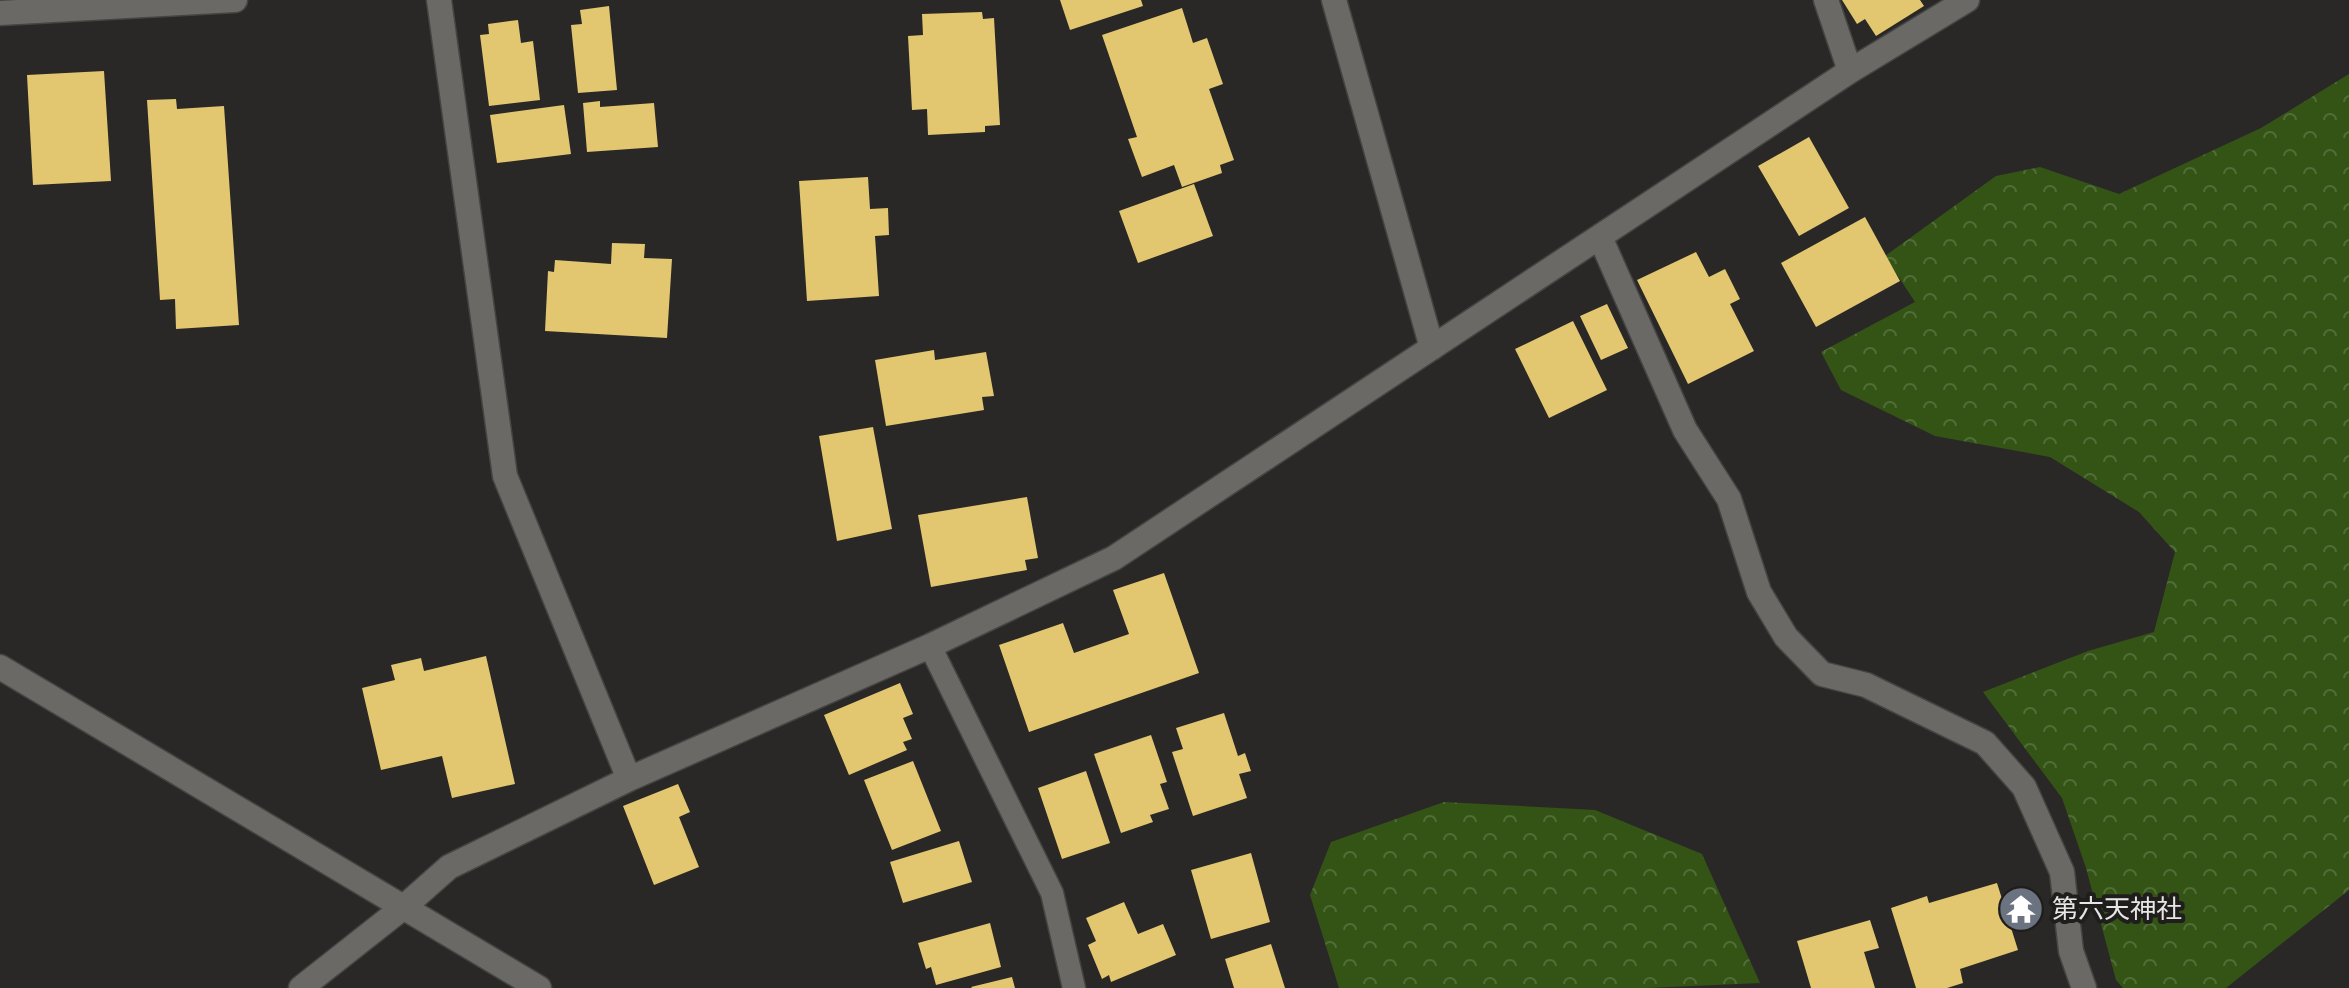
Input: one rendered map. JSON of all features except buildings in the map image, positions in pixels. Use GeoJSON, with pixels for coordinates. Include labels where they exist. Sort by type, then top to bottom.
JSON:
{"type":"FeatureCollection","features":[{"type":"Feature","properties":{"kind":"street"},"geometry":{"type":"LineString","coordinates":[[4,8],[235,0]]}},
{"type":"Feature","properties":{"kind":"street"},"geometry":{"type":"LineString","coordinates":[[439,0],[505,476],[629,779]]}},
{"type":"Feature","properties":{"kind":"street"},"geometry":{"type":"LineString","coordinates":[[1334,0],[1432,348]]}},
{"type":"Feature","properties":{"kind":"street"},"geometry":{"type":"LineString","coordinates":[[1826,0],[1850,71]]}},
{"type":"Feature","properties":{"kind":"street"},"geometry":{"type":"LineString","coordinates":[[308,985],[449,867],[629,779],[930,646],[1114,558],[1850,71],[1967,0]]}},
{"type":"Feature","properties":{"kind":"street"},"geometry":{"type":"LineString","coordinates":[[1600,237],[1685,430],[1729,499],[1759,592],[1786,637],[1822,674],[1866,685],[1985,743],[2024,787],[2062,872],[2071,951],[2084,988]]}},
{"type":"Feature","properties":{"kind":"street"},"geometry":{"type":"LineString","coordinates":[[0,667],[539,988]]}},
{"type":"Feature","properties":{"kind":"lane"},"geometry":{"type":"LineString","coordinates":[[930,646],[1052,893],[1074,988]]}},
{"type":"Feature","properties":{"kind":"green space"},"geometry":{"type":"Polygon","coordinates":[[[2349,74],[2349,890],[2226,988],[2123,988],[2116,980],[2086,868],[2062,798],[1983,692],[2088,651],[2154,632],[2175,552],[2139,512],[2050,457],[1935,436],[1841,390],[1821,352],[1915,302],[1885,256],[1996,176],[2040,167],[2119,194],[2261,128],[2349,74]]]}},
{"type":"Feature","properties":{"kind":"green space"},"geometry":{"type":"Polygon","coordinates":[[[1444,802],[1595,810],[1702,854],[1760,983],[1647,988],[1339,988],[1310,895],[1331,842],[1444,802]]]}},
{"type":"Feature","properties":{"kind":"place","name":"第六天神社"},"geometry":{"type":"Point","coordinates":[2021,909]}}]}
